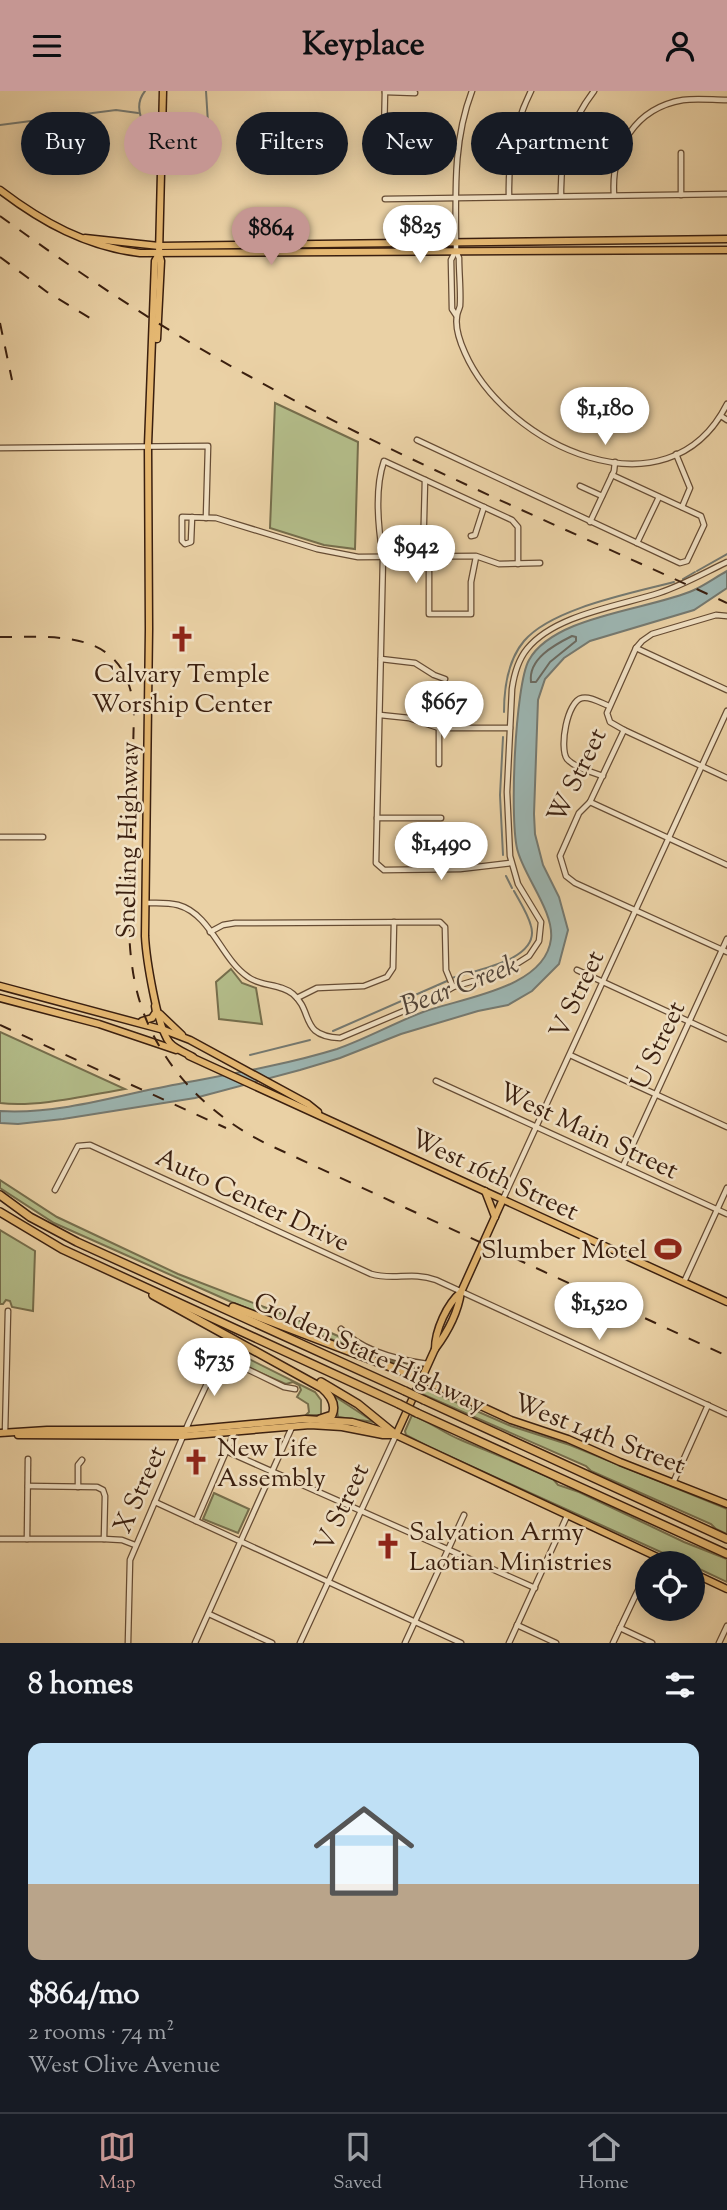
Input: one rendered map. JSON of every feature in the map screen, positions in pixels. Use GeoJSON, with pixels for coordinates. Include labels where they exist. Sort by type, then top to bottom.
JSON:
{"type":"FeatureCollection","features":[{"type":"Feature","properties":{"kind":"highway","name":"Golden State Highway"},"geometry":{"type":"LineString","coordinates":[[0,1195],[51,1229],[727,1539]]}},
{"type":"Feature","properties":{"kind":"highway","name":"Golden State Highway"},"geometry":{"type":"LineString","coordinates":[[0,1212],[44,1240],[727,1554]]}},
{"type":"Feature","properties":{"kind":"highway"},"geometry":{"type":"LineString","coordinates":[[120,1275],[315,1383],[327,1392],[334,1404],[334,1413],[330,1417],[320,1419]]}},
{"type":"Feature","properties":{"kind":"highway"},"geometry":{"type":"LineString","coordinates":[[157,1277],[424,1380]]}},
{"type":"Feature","properties":{"kind":"highway"},"geometry":{"type":"LineString","coordinates":[[235,1340],[329,1387],[369,1412],[396,1435]]}},
{"type":"Feature","properties":{"kind":"main road","name":"Snelling Highway"},"geometry":{"type":"LineString","coordinates":[[163,91],[159,250],[155,261],[148,445],[149,629],[144,903],[145,955],[164,1032]]}},
{"type":"Feature","properties":{"kind":"main road"},"geometry":{"type":"LineString","coordinates":[[0,190],[40,218],[93,244],[119,250],[287,253],[727,250]]}},
{"type":"Feature","properties":{"kind":"main road"},"geometry":{"type":"LineString","coordinates":[[159,250],[318,243],[727,239]]}},
{"type":"Feature","properties":{"kind":"main road"},"geometry":{"type":"LineString","coordinates":[[287,253],[292,249],[314,249],[318,243]]}},
{"type":"Feature","properties":{"kind":"main road","name":"West 16th Street"},"geometry":{"type":"LineString","coordinates":[[0,986],[138,1022],[190,1040],[309,1104],[322,1115]]}},
{"type":"Feature","properties":{"kind":"main road"},"geometry":{"type":"LineString","coordinates":[[138,1022],[150,1020],[155,1015],[154,997]]}},
{"type":"Feature","properties":{"kind":"main road","name":"West 16th Street"},"geometry":{"type":"LineString","coordinates":[[0,998],[99,1024],[193,1057],[727,1302]]}},
{"type":"Feature","properties":{"kind":"main road"},"geometry":{"type":"LineString","coordinates":[[159,1013],[190,1040]]}},
{"type":"Feature","properties":{"kind":"main road"},"geometry":{"type":"LineString","coordinates":[[99,1024],[155,1038],[164,1032],[173,1046],[193,1057]]}},
{"type":"Feature","properties":{"kind":"main road"},"geometry":{"type":"LineString","coordinates":[[485,1191],[495,1217]]}},
{"type":"Feature","properties":{"kind":"main road","name":"V Street"},"geometry":{"type":"LineString","coordinates":[[396,1435],[424,1380],[435,1349],[437,1333],[453,1299],[461,1292],[503,1199]]}},
{"type":"Feature","properties":{"kind":"main road","name":"West 14th Street"},"geometry":{"type":"LineString","coordinates":[[424,1380],[502,1416],[568,1439],[727,1504]]}},
{"type":"Feature","properties":{"kind":"main road"},"geometry":{"type":"LineString","coordinates":[[184,1433],[268,1422],[320,1419],[352,1422],[396,1435],[645,1551]]}},
{"type":"Feature","properties":{"kind":"main road"},"geometry":{"type":"LineString","coordinates":[[251,1431],[268,1422]]}},
{"type":"Feature","properties":{"kind":"main road"},"geometry":{"type":"LineString","coordinates":[[3,1433],[47,1430],[234,1433],[293,1426],[327,1426],[396,1435]]}},
{"type":"Feature","properties":{"kind":"main road"},"geometry":{"type":"LineString","coordinates":[[705,1579],[727,1589]]}},
{"type":"Feature","properties":{"kind":"street"},"geometry":{"type":"LineString","coordinates":[[457,146],[472,91]]}},
{"type":"Feature","properties":{"kind":"street"},"geometry":{"type":"LineString","coordinates":[[509,196],[512,144],[531,91]]}},
{"type":"Feature","properties":{"kind":"street"},"geometry":{"type":"LineString","coordinates":[[561,195],[562,167],[568,139],[581,109],[594,91]]}},
{"type":"Feature","properties":{"kind":"street"},"geometry":{"type":"LineString","coordinates":[[385,112],[385,92],[415,93]]}},
{"type":"Feature","properties":{"kind":"street"},"geometry":{"type":"LineString","coordinates":[[614,195],[614,173],[618,155],[627,135],[638,122],[667,104],[686,100],[727,100]]}},
{"type":"Feature","properties":{"kind":"street"},"geometry":{"type":"LineString","coordinates":[[681,153],[681,195]]}},
{"type":"Feature","properties":{"kind":"street"},"geometry":{"type":"LineString","coordinates":[[456,175],[456,251],[459,258],[460,308],[457,315],[458,333],[465,354],[492,396],[516,419],[557,445],[580,455],[615,462],[651,461],[676,454],[706,435],[727,404]]}},
{"type":"Feature","properties":{"kind":"street"},"geometry":{"type":"LineString","coordinates":[[384,199],[727,194]]}},
{"type":"Feature","properties":{"kind":"street"},"geometry":{"type":"LineString","coordinates":[[721,416],[727,420]]}},
{"type":"Feature","properties":{"kind":"street"},"geometry":{"type":"LineString","coordinates":[[417,440],[637,544],[680,563],[687,561],[704,525],[701,516],[612,475]]}},
{"type":"Feature","properties":{"kind":"street"},"geometry":{"type":"LineString","coordinates":[[0,448],[208,446],[206,518]]}},
{"type":"Feature","properties":{"kind":"street"},"geometry":{"type":"LineString","coordinates":[[676,454],[690,488],[681,507]]}},
{"type":"Feature","properties":{"kind":"street"},"geometry":{"type":"LineString","coordinates":[[511,863],[460,869],[384,870],[377,866],[383,557],[379,536],[380,474],[384,461],[517,523],[518,564]]}},
{"type":"Feature","properties":{"kind":"street"},"geometry":{"type":"LineString","coordinates":[[590,522],[612,475],[615,462]]}},
{"type":"Feature","properties":{"kind":"street"},"geometry":{"type":"LineString","coordinates":[[425,479],[429,614],[471,614],[471,582],[476,556]]}},
{"type":"Feature","properties":{"kind":"street"},"geometry":{"type":"LineString","coordinates":[[580,485],[602,496]]}},
{"type":"Feature","properties":{"kind":"street"},"geometry":{"type":"LineString","coordinates":[[637,544],[659,497]]}},
{"type":"Feature","properties":{"kind":"street"},"geometry":{"type":"LineString","coordinates":[[471,536],[475,535],[484,507]]}},
{"type":"Feature","properties":{"kind":"street"},"geometry":{"type":"LineString","coordinates":[[192,517],[191,542],[184,544],[181,541],[182,517],[192,517],[216,518],[332,553],[358,557],[476,556],[494,563],[540,563]]}},
{"type":"Feature","properties":{"kind":"street"},"geometry":{"type":"LineString","coordinates":[[144,903],[179,905],[196,915],[246,976],[254,981],[286,989],[297,998],[307,1021],[326,1037],[340,1038],[436,997],[450,982],[504,972],[529,955],[539,941],[542,926],[540,918],[518,884],[511,863],[507,793],[514,675],[527,648],[583,615],[686,584],[727,562]]}},
{"type":"Feature","properties":{"kind":"street"},"geometry":{"type":"LineString","coordinates":[[724,615],[652,634],[636,648],[727,690]]}},
{"type":"Feature","properties":{"kind":"street","name":"W Street"},"geometry":{"type":"LineString","coordinates":[[636,648],[609,706],[610,722],[624,730],[590,802],[579,813],[560,856],[566,876],[570,879],[636,910]]}},
{"type":"Feature","properties":{"kind":"street"},"geometry":{"type":"LineString","coordinates":[[381,659],[415,663],[434,675],[445,678]]}},
{"type":"Feature","properties":{"kind":"street"},"geometry":{"type":"LineString","coordinates":[[603,776],[572,763],[566,758],[564,745],[572,704],[578,699],[586,698],[609,706]]}},
{"type":"Feature","properties":{"kind":"street","name":"V Street"},"geometry":{"type":"LineString","coordinates":[[503,1199],[727,711]]}},
{"type":"Feature","properties":{"kind":"street"},"geometry":{"type":"LineString","coordinates":[[380,715],[409,718],[439,729],[511,728]]}},
{"type":"Feature","properties":{"kind":"street"},"geometry":{"type":"LineString","coordinates":[[439,729],[439,764]]}},
{"type":"Feature","properties":{"kind":"street"},"geometry":{"type":"LineString","coordinates":[[624,730],[727,778]]}},
{"type":"Feature","properties":{"kind":"street"},"geometry":{"type":"LineString","coordinates":[[590,802],[727,865]]}},
{"type":"Feature","properties":{"kind":"street"},"geometry":{"type":"LineString","coordinates":[[377,818],[441,818]]}},
{"type":"Feature","properties":{"kind":"street"},"geometry":{"type":"LineString","coordinates":[[0,837],[43,837]]}},
{"type":"Feature","properties":{"kind":"street"},"geometry":{"type":"LineString","coordinates":[[636,910],[725,951]]}},
{"type":"Feature","properties":{"kind":"street"},"geometry":{"type":"LineString","coordinates":[[210,932],[223,925],[235,923],[436,921],[444,924],[450,982]]}},
{"type":"Feature","properties":{"kind":"street"},"geometry":{"type":"LineString","coordinates":[[297,998],[317,988],[364,986],[387,977],[393,968],[394,922]]}},
{"type":"Feature","properties":{"kind":"street","name":"U Street"},"geometry":{"type":"LineString","coordinates":[[623,1166],[725,951],[727,939]]}},
{"type":"Feature","properties":{"kind":"street"},"geometry":{"type":"LineString","coordinates":[[577,970],[727,1039]]}},
{"type":"Feature","properties":{"kind":"street"},"geometry":{"type":"LineString","coordinates":[[570,1055],[727,1127]]}},
{"type":"Feature","properties":{"kind":"street","name":"West Main Street"},"geometry":{"type":"LineString","coordinates":[[436,1081],[727,1214]]}},
{"type":"Feature","properties":{"kind":"street","name":"Auto Center Drive"},"geometry":{"type":"LineString","coordinates":[[55,1190],[78,1146],[90,1145],[371,1274],[382,1277],[417,1275],[461,1292]]}},
{"type":"Feature","properties":{"kind":"street"},"geometry":{"type":"LineString","coordinates":[[684,1283],[727,1188]]}},
{"type":"Feature","properties":{"kind":"street"},"geometry":{"type":"LineString","coordinates":[[461,1292],[727,1414]]}},
{"type":"Feature","properties":{"kind":"street"},"geometry":{"type":"LineString","coordinates":[[3,1433],[8,1311]]}},
{"type":"Feature","properties":{"kind":"street"},"geometry":{"type":"LineString","coordinates":[[341,1329],[348,1337],[389,1356],[428,1364]]}},
{"type":"Feature","properties":{"kind":"street","name":"X Street"},"geometry":{"type":"LineString","coordinates":[[128,1643],[130,1560],[220,1356],[284,1387],[295,1389]]}},
{"type":"Feature","properties":{"kind":"street"},"geometry":{"type":"LineString","coordinates":[[673,1483],[708,1405]]}},
{"type":"Feature","properties":{"kind":"street"},"geometry":{"type":"LineString","coordinates":[[195,1643],[293,1426]]}},
{"type":"Feature","properties":{"kind":"street"},"geometry":{"type":"LineString","coordinates":[[196,1521],[234,1433]]}},
{"type":"Feature","properties":{"kind":"street","name":"V Street"},"geometry":{"type":"LineString","coordinates":[[300,1643],[396,1435]]}},
{"type":"Feature","properties":{"kind":"street"},"geometry":{"type":"LineString","coordinates":[[226,1451],[535,1588]]}},
{"type":"Feature","properties":{"kind":"street"},"geometry":{"type":"LineString","coordinates":[[27,1459],[27,1539]]}},
{"type":"Feature","properties":{"kind":"street"},"geometry":{"type":"LineString","coordinates":[[78,1487],[78,1465],[82,1459]]}},
{"type":"Feature","properties":{"kind":"street"},"geometry":{"type":"LineString","coordinates":[[28,1486],[97,1487],[103,1490],[104,1539]]}},
{"type":"Feature","properties":{"kind":"street"},"geometry":{"type":"LineString","coordinates":[[155,1502],[461,1643]]}},
{"type":"Feature","properties":{"kind":"street"},"geometry":{"type":"LineString","coordinates":[[405,1643],[464,1514]]}},
{"type":"Feature","properties":{"kind":"street"},"geometry":{"type":"LineString","coordinates":[[509,1643],[566,1516]]}},
{"type":"Feature","properties":{"kind":"street"},"geometry":{"type":"LineString","coordinates":[[0,1539],[104,1539],[122,1540],[135,1545]]}},
{"type":"Feature","properties":{"kind":"street"},"geometry":{"type":"LineString","coordinates":[[613,1643],[635,1596]]}},
{"type":"Feature","properties":{"kind":"street"},"geometry":{"type":"LineString","coordinates":[[209,1614],[272,1643]]}},
{"type":"Feature","properties":{"kind":"street"},"geometry":{"type":"LineString","coordinates":[[517,1625],[556,1643]]}},
{"type":"Feature","properties":{"kind":"street"},"geometry":{"type":"LineString","coordinates":[[719,1643],[727,1626]]}},
{"type":"Feature","properties":{"kind":"street"},"geometry":{"type":"LineString","coordinates":[[620,1628],[652,1643]]}},
{"type":"Feature","properties":{"kind":"green space"},"geometry":{"type":"Polygon","coordinates":[[[275,403],[358,442],[355,549],[324,545],[270,528],[275,403]]]}},
{"type":"Feature","properties":{"kind":"green space"},"geometry":{"type":"Polygon","coordinates":[[[231,969],[242,983],[256,988],[262,1024],[219,1019],[216,982],[231,969]]]}},
{"type":"Feature","properties":{"kind":"green space"},"geometry":{"type":"Polygon","coordinates":[[[0,1032],[125,1089],[30,1104],[0,1103],[0,1032]]]}},
{"type":"Feature","properties":{"kind":"green space"},"geometry":{"type":"Polygon","coordinates":[[[0,1180],[57,1217],[178,1274],[329,1332],[396,1362],[416,1365],[416,1368],[412,1369],[236,1304],[54,1223],[0,1188],[0,1180]]]}},
{"type":"Feature","properties":{"kind":"green space"},"geometry":{"type":"Polygon","coordinates":[[[0,1230],[35,1251],[33,1311],[12,1307],[10,1301],[6,1300],[0,1304],[0,1230]]]}},
{"type":"Feature","properties":{"kind":"green space"},"geometry":{"type":"Polygon","coordinates":[[[219,1341],[315,1392],[321,1400],[321,1415],[306,1415],[309,1412],[308,1404],[297,1397],[301,1390],[299,1385],[293,1382],[286,1384],[248,1367],[231,1357],[217,1343],[219,1341]]]}},
{"type":"Feature","properties":{"kind":"green space"},"geometry":{"type":"Polygon","coordinates":[[[426,1389],[511,1426],[570,1445],[725,1508],[727,1534],[711,1524],[591,1471],[586,1466],[422,1394],[426,1389]]]}},
{"type":"Feature","properties":{"kind":"green space"},"geometry":{"type":"Polygon","coordinates":[[[331,1394],[374,1422],[338,1417],[336,1402],[331,1394]]]}},
{"type":"Feature","properties":{"kind":"green space"},"geometry":{"type":"Polygon","coordinates":[[[412,1415],[455,1437],[553,1479],[558,1485],[727,1559],[727,1582],[705,1572],[705,1551],[658,1551],[431,1448],[406,1435],[405,1431],[412,1415]]]}},
{"type":"Feature","properties":{"kind":"green space"},"geometry":{"type":"Polygon","coordinates":[[[214,1493],[249,1509],[238,1533],[203,1519],[214,1493]]]}},
{"type":"Feature","properties":{"kind":"water"},"geometry":{"type":"Polygon","coordinates":[[[727,571],[727,588],[694,610],[590,641],[564,658],[545,679],[538,700],[535,834],[543,865],[559,897],[568,930],[559,964],[532,991],[508,1005],[401,1034],[340,1058],[300,1070],[195,1098],[63,1119],[18,1124],[0,1123],[0,1111],[37,1111],[74,1106],[314,1056],[359,1041],[423,1012],[499,989],[534,970],[545,956],[551,939],[551,929],[544,907],[518,852],[515,837],[517,724],[524,674],[529,660],[541,645],[581,623],[675,597],[698,588],[727,571]]]}},
{"type":"Feature","properties":{"kind":"waterway"},"geometry":{"type":"LineString","coordinates":[[140,112],[139,104],[145,91]]}},
{"type":"Feature","properties":{"kind":"waterway"},"geometry":{"type":"LineString","coordinates":[[206,91],[207,112]]}},
{"type":"Feature","properties":{"kind":"waterway"},"geometry":{"type":"LineString","coordinates":[[0,125],[116,110],[131,112]]}},
{"type":"Feature","properties":{"kind":"waterway"},"geometry":{"type":"LineString","coordinates":[[697,571],[727,554]]}},
{"type":"Feature","properties":{"kind":"waterway"},"geometry":{"type":"LineString","coordinates":[[683,579],[695,572]]}},
{"type":"Feature","properties":{"kind":"waterway"},"geometry":{"type":"LineString","coordinates":[[504,712],[506,684],[514,657],[524,641],[537,629],[553,619],[594,603],[674,582]]}},
{"type":"Feature","properties":{"kind":"waterway"},"geometry":{"type":"LineString","coordinates":[[503,737],[500,795],[503,855]]}},
{"type":"Feature","properties":{"kind":"waterway"},"geometry":{"type":"LineString","coordinates":[[506,876],[512,888]]}},
{"type":"Feature","properties":{"kind":"waterway","name":"Bear Creek"},"geometry":{"type":"LineString","coordinates":[[452,978],[504,962],[526,947],[531,938],[531,926],[514,891]]}},
{"type":"Feature","properties":{"kind":"waterway","name":"Bear Creek"},"geometry":{"type":"LineString","coordinates":[[333,1031],[447,981]]}},
{"type":"Feature","properties":{"kind":"waterway"},"geometry":{"type":"LineString","coordinates":[[250,1055],[310,1040]]}},
{"type":"Feature","properties":{"kind":"railway"},"geometry":{"type":"LineString","coordinates":[[0,216],[153,320],[307,407],[426,466],[727,603]]}},
{"type":"Feature","properties":{"kind":"railway"},"geometry":{"type":"LineString","coordinates":[[0,257],[47,292],[90,318]]}},
{"type":"Feature","properties":{"kind":"railway"},"geometry":{"type":"LineString","coordinates":[[0,323],[12,380]]}},
{"type":"Feature","properties":{"kind":"railway"},"geometry":{"type":"LineString","coordinates":[[0,637],[46,637],[87,643],[104,651],[118,664],[128,684],[134,710],[129,915],[132,965],[147,1022],[160,1048],[196,1093],[217,1113],[267,1144],[727,1356]]}},
{"type":"Feature","properties":{"kind":"railway"},"geometry":{"type":"LineString","coordinates":[[0,1025],[226,1128]]}},
{"type":"Feature","properties":{"kind":"place","name":"Calvary Temple Worship Center"},"geometry":{"type":"Point","coordinates":[182,639]}},
{"type":"Feature","properties":{"kind":"place","name":"Slumber Motel"},"geometry":{"type":"Point","coordinates":[668,1249]}},
{"type":"Feature","properties":{"kind":"place","name":"New Life Assembly"},"geometry":{"type":"Point","coordinates":[196,1462]}},
{"type":"Feature","properties":{"kind":"place","name":"Salvation Army Laotian Ministries"},"geometry":{"type":"Point","coordinates":[388,1546]}}]}
